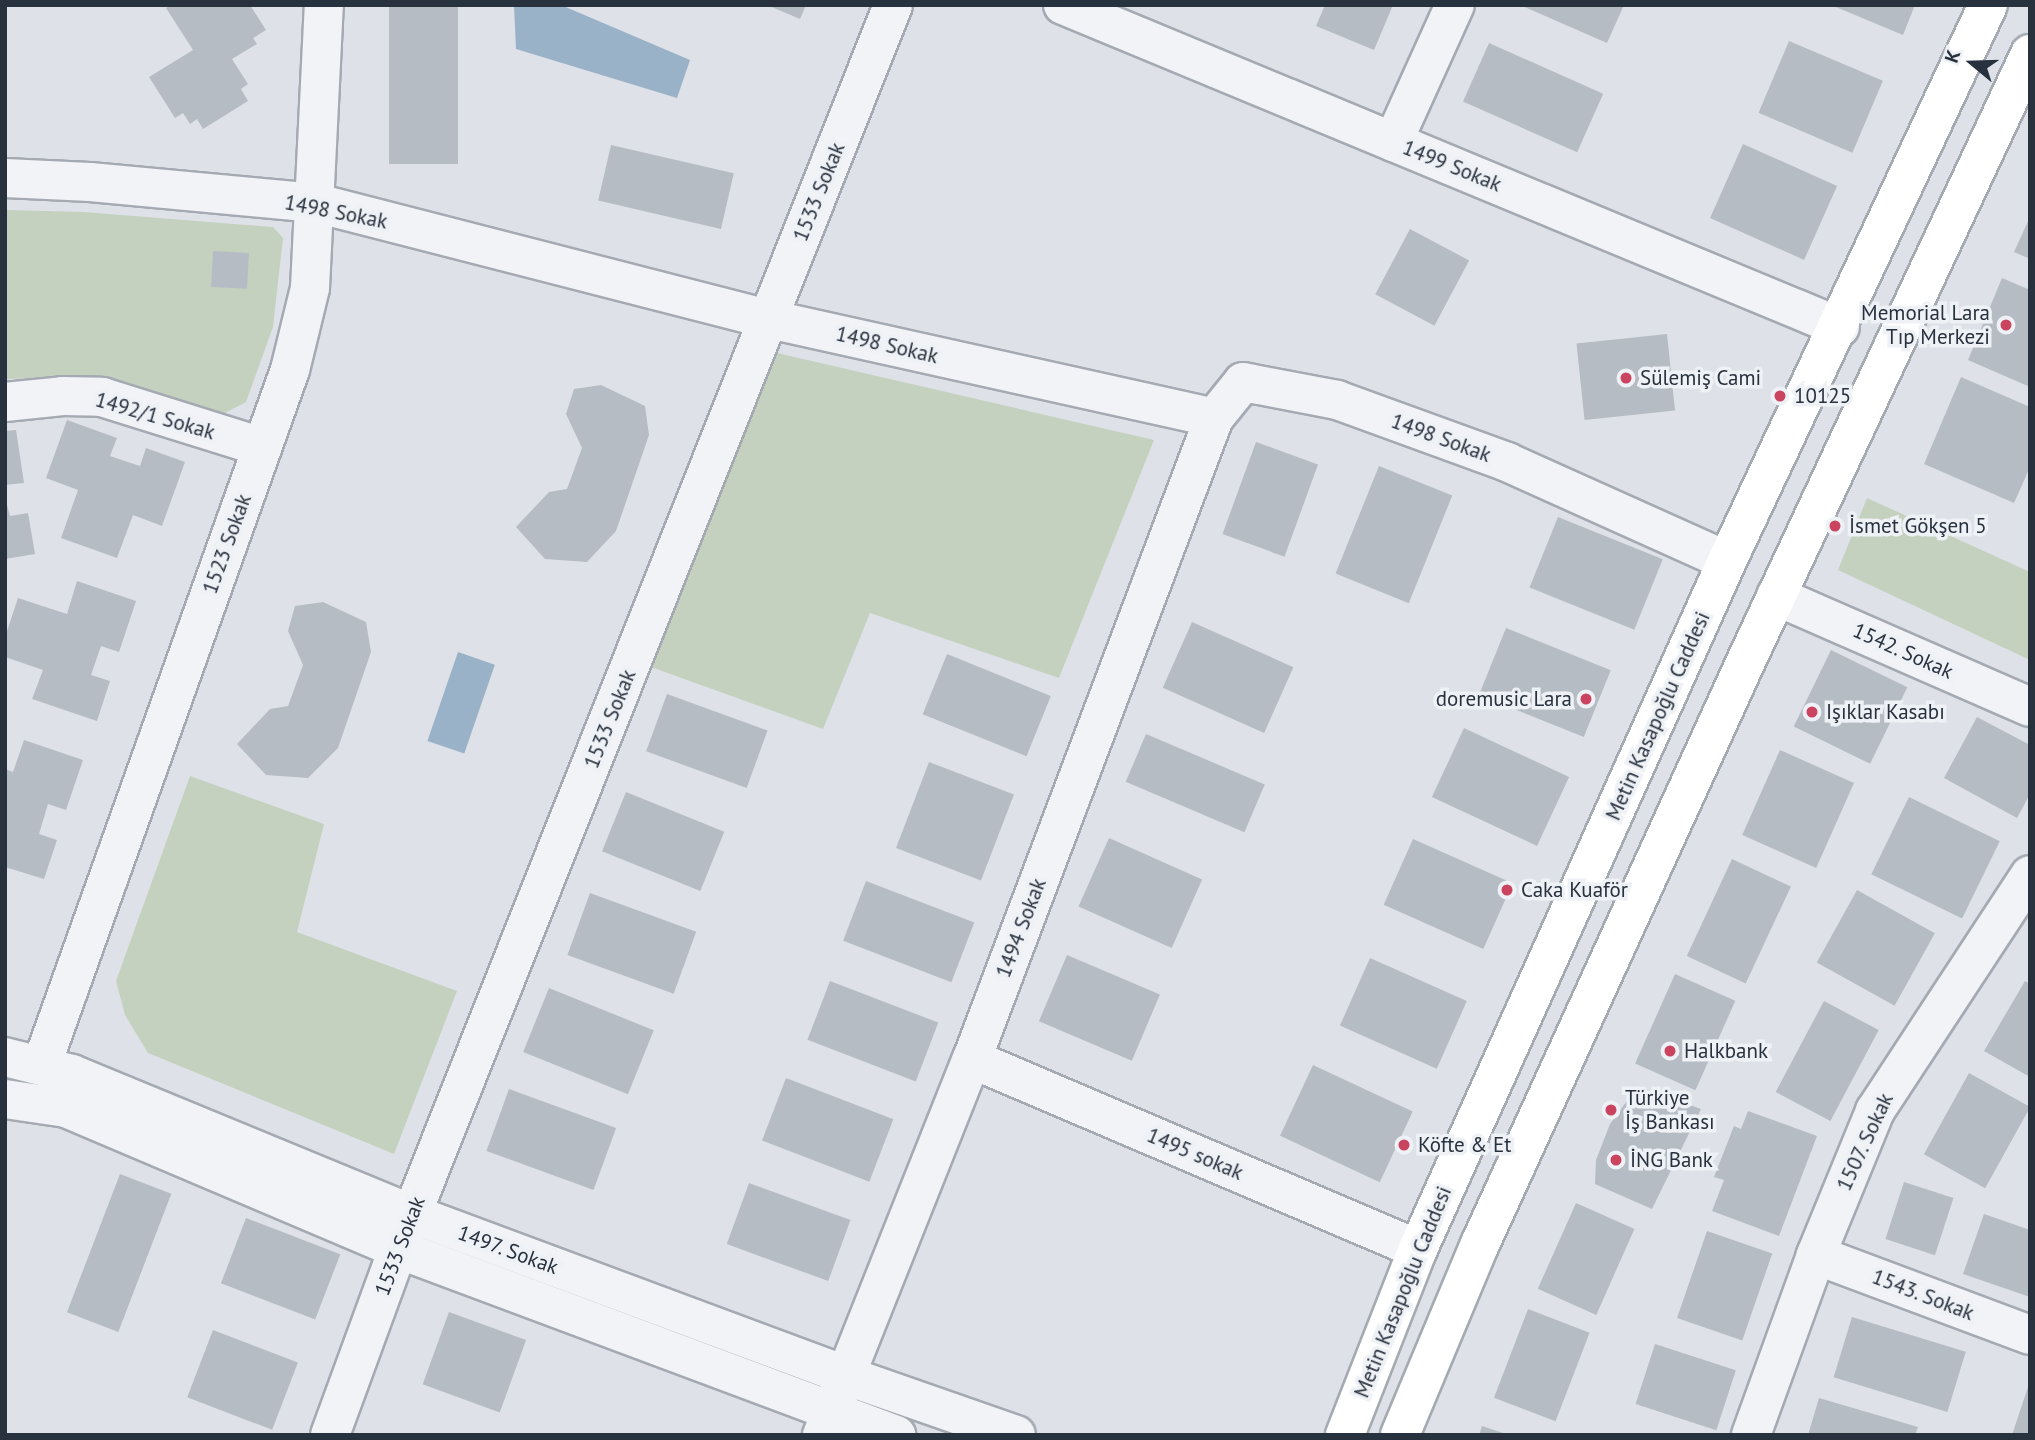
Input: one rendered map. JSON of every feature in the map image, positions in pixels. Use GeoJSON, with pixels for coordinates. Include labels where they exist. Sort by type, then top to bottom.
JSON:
{"type":"FeatureCollection","features":[{"type":"Feature","properties":{"kind":"main road","name":"Metin Kasapoğlu Caddesi"},"geometry":{"type":"LineString","coordinates":[[1345,1435],[1418,1249],[1727,561],[1840,327],[1988,5]]}},
{"type":"Feature","properties":{"kind":"main road"},"geometry":{"type":"LineString","coordinates":[[1400,1435],[1480,1244],[1776,596],[2030,54]]}},
{"type":"Feature","properties":{"kind":"street","name":"1523 Sokak"},"geometry":{"type":"LineString","coordinates":[[42,1064],[290,370],[310,288],[324,5]]}},
{"type":"Feature","properties":{"kind":"street","name":"1533 Sokak"},"geometry":{"type":"LineString","coordinates":[[330,1435],[405,1231],[893,5]]}},
{"type":"Feature","properties":{"kind":"street","name":"1499 Sokak"},"geometry":{"type":"LineString","coordinates":[[1063,5],[1840,327]]}},
{"type":"Feature","properties":{"kind":"street"},"geometry":{"type":"LineString","coordinates":[[1393,142],[1455,5]]}},
{"type":"Feature","properties":{"kind":"street","name":"1498 Sokak"},"geometry":{"type":"LineString","coordinates":[[5,178],[90,182],[316,203],[769,319],[1214,418],[1243,382],[1337,400],[1507,462],[1727,561]]}},
{"type":"Feature","properties":{"kind":"street","name":"1492/1 Sokak"},"geometry":{"type":"LineString","coordinates":[[5,402],[63,396],[102,397],[262,447]]}},
{"type":"Feature","properties":{"kind":"street","name":"1494 Sokak"},"geometry":{"type":"LineString","coordinates":[[826,1423],[972,1059],[1214,418]]}},
{"type":"Feature","properties":{"kind":"street","name":"1542. Sokak"},"geometry":{"type":"LineString","coordinates":[[1776,596],[2030,707]]}},
{"type":"Feature","properties":{"kind":"street","name":"1507. Sokak"},"geometry":{"type":"LineString","coordinates":[[1751,1435],[1816,1255],[1875,1111],[2030,875]]}},
{"type":"Feature","properties":{"kind":"street","name":"1497. Sokak"},"geometry":{"type":"LineString","coordinates":[[5,1057],[42,1064],[137,1099],[405,1231],[826,1423],[896,1435]]}},
{"type":"Feature","properties":{"kind":"street","name":"1495 sokak"},"geometry":{"type":"LineString","coordinates":[[972,1059],[1418,1249]]}},
{"type":"Feature","properties":{"kind":"street","name":"1497. Sokak"},"geometry":{"type":"LineString","coordinates":[[5,1099],[66,1108],[405,1231],[844,1375],[1016,1435]]}},
{"type":"Feature","properties":{"kind":"street","name":"1543. Sokak"},"geometry":{"type":"LineString","coordinates":[[1816,1255],[2030,1335]]}},
{"type":"Feature","properties":{"kind":"green space"},"geometry":{"type":"Polygon","coordinates":[[[5,210],[84,212],[273,227],[283,238],[273,327],[246,402],[225,413],[102,377],[5,379],[5,210]]]}},
{"type":"Feature","properties":{"kind":"green space"},"geometry":{"type":"Polygon","coordinates":[[[777,353],[1154,440],[1059,678],[870,613],[823,729],[651,667],[777,353]]]}},
{"type":"Feature","properties":{"kind":"green space"},"geometry":{"type":"Polygon","coordinates":[[[1867,498],[2030,572],[2030,660],[1838,570],[1867,498]]]}},
{"type":"Feature","properties":{"kind":"green space"},"geometry":{"type":"Polygon","coordinates":[[[190,776],[324,824],[297,932],[457,991],[394,1154],[148,1053],[125,1015],[116,981],[190,776]]]}},
{"type":"Feature","properties":{"kind":"water"},"geometry":{"type":"Polygon","coordinates":[[[514,5],[561,5],[690,60],[677,98],[516,49],[514,5]]]}},
{"type":"Feature","properties":{"kind":"water"},"geometry":{"type":"Polygon","coordinates":[[[458,652],[495,665],[464,754],[427,741],[458,652]]]}},
{"type":"Feature","properties":{"kind":"building"},"geometry":{"type":"Polygon","coordinates":[[[171,5],[250,5],[266,30],[253,38],[257,44],[232,59],[248,84],[241,89],[248,101],[203,129],[197,119],[190,124],[183,113],[175,118],[149,77],[193,50],[166,8],[171,5]]]}},
{"type":"Feature","properties":{"kind":"building"},"geometry":{"type":"Polygon","coordinates":[[[389,5],[458,5],[458,164],[389,164],[389,5]]]}},
{"type":"Feature","properties":{"kind":"building"},"geometry":{"type":"Polygon","coordinates":[[[767,5],[806,5],[800,19],[767,5]]]}},
{"type":"Feature","properties":{"kind":"building"},"geometry":{"type":"Polygon","coordinates":[[[1325,5],[1393,5],[1374,50],[1316,26],[1325,5]]]}},
{"type":"Feature","properties":{"kind":"building"},"geometry":{"type":"Polygon","coordinates":[[[1520,5],[1624,5],[1607,43],[1520,5]]]}},
{"type":"Feature","properties":{"kind":"building"},"geometry":{"type":"Polygon","coordinates":[[[1831,5],[1915,5],[1903,35],[1831,5]]]}},
{"type":"Feature","properties":{"kind":"building"},"geometry":{"type":"Polygon","coordinates":[[[1789,41],[1883,81],[1852,153],[1759,113],[1789,41]]]}},
{"type":"Feature","properties":{"kind":"building"},"geometry":{"type":"Polygon","coordinates":[[[1489,43],[1603,94],[1577,152],[1463,101],[1489,43]]]}},
{"type":"Feature","properties":{"kind":"building"},"geometry":{"type":"Polygon","coordinates":[[[1743,144],[1837,186],[1804,260],[1710,218],[1743,144]]]}},
{"type":"Feature","properties":{"kind":"building"},"geometry":{"type":"Polygon","coordinates":[[[611,145],[734,173],[721,229],[598,201],[611,145]]]}},
{"type":"Feature","properties":{"kind":"building"},"geometry":{"type":"Polygon","coordinates":[[[2030,217],[2030,259],[2014,252],[2030,217]]]}},
{"type":"Feature","properties":{"kind":"building"},"geometry":{"type":"Polygon","coordinates":[[[1410,229],[1469,260],[1434,326],[1375,294],[1410,229]]]}},
{"type":"Feature","properties":{"kind":"building"},"geometry":{"type":"Polygon","coordinates":[[[213,251],[249,253],[247,289],[211,287],[213,251]]]}},
{"type":"Feature","properties":{"kind":"building","name":"Memorial Lara Tıp Merkezi"},"geometry":{"type":"Polygon","coordinates":[[[2002,278],[2030,290],[2030,387],[1968,360],[2002,278]]]}},
{"type":"Feature","properties":{"kind":"building","name":"Sülemiş Cami"},"geometry":{"type":"Polygon","coordinates":[[[1667,334],[1675,411],[1585,420],[1576,344],[1667,334]]]}},
{"type":"Feature","properties":{"kind":"building"},"geometry":{"type":"Polygon","coordinates":[[[1961,377],[2030,407],[2030,467],[2014,503],[1924,464],[1961,377]]]}},
{"type":"Feature","properties":{"kind":"building"},"geometry":{"type":"Polygon","coordinates":[[[601,385],[645,406],[649,435],[616,531],[587,562],[545,559],[516,527],[549,492],[567,489],[582,448],[566,414],[574,389],[601,385]]]}},
{"type":"Feature","properties":{"kind":"building"},"geometry":{"type":"Polygon","coordinates":[[[67,420],[117,438],[110,456],[140,466],[146,448],[185,462],[162,526],[133,515],[117,558],[61,538],[78,490],[46,478],[67,420]]]}},
{"type":"Feature","properties":{"kind":"building"},"geometry":{"type":"Polygon","coordinates":[[[16,430],[24,483],[5,485],[5,431],[16,430]]]}},
{"type":"Feature","properties":{"kind":"building"},"geometry":{"type":"Polygon","coordinates":[[[1256,442],[1318,465],[1285,557],[1222,534],[1256,442]]]}},
{"type":"Feature","properties":{"kind":"building"},"geometry":{"type":"Polygon","coordinates":[[[1379,466],[1452,496],[1409,603],[1336,574],[1379,466]]]}},
{"type":"Feature","properties":{"kind":"building"},"geometry":{"type":"Polygon","coordinates":[[[5,497],[10,516],[28,513],[35,554],[5,559],[5,497]]]}},
{"type":"Feature","properties":{"kind":"building"},"geometry":{"type":"Polygon","coordinates":[[[1558,517],[1663,559],[1634,630],[1530,587],[1558,517]]]}},
{"type":"Feature","properties":{"kind":"building"},"geometry":{"type":"Polygon","coordinates":[[[77,581],[136,601],[119,652],[101,646],[91,675],[110,681],[97,721],[32,699],[43,670],[5,657],[5,637],[18,598],[67,614],[77,581]]]}},
{"type":"Feature","properties":{"kind":"building"},"geometry":{"type":"Polygon","coordinates":[[[323,602],[366,622],[371,652],[338,748],[308,778],[266,775],[237,744],[270,709],[288,706],[303,665],[288,631],[295,606],[323,602]]]}},
{"type":"Feature","properties":{"kind":"building"},"geometry":{"type":"Polygon","coordinates":[[[1192,622],[1293,667],[1264,733],[1163,688],[1192,622]]]}},
{"type":"Feature","properties":{"kind":"building"},"geometry":{"type":"Polygon","coordinates":[[[1506,628],[1611,670],[1584,737],[1479,695],[1506,628]]]}},
{"type":"Feature","properties":{"kind":"building"},"geometry":{"type":"Polygon","coordinates":[[[1831,650],[1907,687],[1870,764],[1794,726],[1831,650]]]}},
{"type":"Feature","properties":{"kind":"building"},"geometry":{"type":"Polygon","coordinates":[[[947,654],[1051,696],[1026,756],[923,714],[947,654]]]}},
{"type":"Feature","properties":{"kind":"building"},"geometry":{"type":"Polygon","coordinates":[[[667,694],[768,731],[747,788],[646,751],[667,694]]]}},
{"type":"Feature","properties":{"kind":"building"},"geometry":{"type":"Polygon","coordinates":[[[1977,717],[2030,745],[2030,794],[2017,818],[1944,778],[1977,717]]]}},
{"type":"Feature","properties":{"kind":"building"},"geometry":{"type":"Polygon","coordinates":[[[1464,728],[1569,777],[1537,846],[1432,797],[1464,728]]]}},
{"type":"Feature","properties":{"kind":"building"},"geometry":{"type":"Polygon","coordinates":[[[1146,734],[1265,784],[1244,832],[1126,782],[1146,734]]]}},
{"type":"Feature","properties":{"kind":"building"},"geometry":{"type":"Polygon","coordinates":[[[24,740],[83,760],[66,810],[48,804],[39,834],[57,840],[44,879],[5,867],[5,769],[13,772],[24,740]]]}},
{"type":"Feature","properties":{"kind":"building"},"geometry":{"type":"Polygon","coordinates":[[[1780,750],[1854,783],[1816,868],[1742,835],[1780,750]]]}},
{"type":"Feature","properties":{"kind":"building"},"geometry":{"type":"Polygon","coordinates":[[[929,762],[1014,795],[981,881],[896,848],[929,762]]]}},
{"type":"Feature","properties":{"kind":"building"},"geometry":{"type":"Polygon","coordinates":[[[626,792],[724,832],[700,891],[602,851],[626,792]]]}},
{"type":"Feature","properties":{"kind":"building"},"geometry":{"type":"Polygon","coordinates":[[[1909,797],[2000,841],[1962,919],[1871,874],[1909,797]]]}},
{"type":"Feature","properties":{"kind":"building"},"geometry":{"type":"Polygon","coordinates":[[[1109,838],[1202,879],[1172,948],[1078,907],[1109,838]]]}},
{"type":"Feature","properties":{"kind":"building"},"geometry":{"type":"Polygon","coordinates":[[[1413,839],[1513,883],[1483,949],[1384,905],[1413,839]]]}},
{"type":"Feature","properties":{"kind":"building"},"geometry":{"type":"Polygon","coordinates":[[[1732,859],[1791,886],[1746,983],[1687,956],[1732,859]]]}},
{"type":"Feature","properties":{"kind":"building"},"geometry":{"type":"Polygon","coordinates":[[[866,881],[974,923],[951,982],[843,941],[866,881]]]}},
{"type":"Feature","properties":{"kind":"building"},"geometry":{"type":"Polygon","coordinates":[[[1857,890],[1935,933],[1895,1006],[1817,963],[1857,890]]]}},
{"type":"Feature","properties":{"kind":"building"},"geometry":{"type":"Polygon","coordinates":[[[590,893],[696,932],[674,994],[567,955],[590,893]]]}},
{"type":"Feature","properties":{"kind":"building"},"geometry":{"type":"Polygon","coordinates":[[[1067,955],[1160,994],[1132,1061],[1039,1021],[1067,955]]]}},
{"type":"Feature","properties":{"kind":"building"},"geometry":{"type":"Polygon","coordinates":[[[1370,958],[1467,1001],[1437,1069],[1340,1026],[1370,958]]]}},
{"type":"Feature","properties":{"kind":"building"},"geometry":{"type":"Polygon","coordinates":[[[1675,974],[1735,1001],[1695,1090],[1635,1064],[1675,974]]]}},
{"type":"Feature","properties":{"kind":"building"},"geometry":{"type":"Polygon","coordinates":[[[830,981],[938,1023],[916,1081],[807,1040],[830,981]]]}},
{"type":"Feature","properties":{"kind":"building"},"geometry":{"type":"Polygon","coordinates":[[[2025,981],[2030,984],[2030,1077],[1984,1051],[2025,981]]]}},
{"type":"Feature","properties":{"kind":"building"},"geometry":{"type":"Polygon","coordinates":[[[549,988],[654,1030],[628,1094],[523,1052],[549,988]]]}},
{"type":"Feature","properties":{"kind":"building"},"geometry":{"type":"Polygon","coordinates":[[[1824,1001],[1879,1030],[1830,1121],[1776,1092],[1824,1001]]]}},
{"type":"Feature","properties":{"kind":"building"},"geometry":{"type":"Polygon","coordinates":[[[1313,1065],[1413,1111],[1380,1182],[1280,1136],[1313,1065]]]}},
{"type":"Feature","properties":{"kind":"building"},"geometry":{"type":"Polygon","coordinates":[[[1969,1073],[2030,1107],[1985,1188],[1924,1154],[1969,1073]]]}},
{"type":"Feature","properties":{"kind":"building"},"geometry":{"type":"Polygon","coordinates":[[[786,1078],[893,1119],[869,1182],[762,1141],[786,1078]]]}},
{"type":"Feature","properties":{"kind":"building"},"geometry":{"type":"Polygon","coordinates":[[[509,1089],[616,1128],[594,1190],[486,1151],[509,1089]]]}},
{"type":"Feature","properties":{"kind":"building"},"geometry":{"type":"Polygon","coordinates":[[[1645,1089],[1701,1109],[1652,1209],[1595,1184],[1596,1160],[1610,1124],[1629,1098],[1645,1089]]]}},
{"type":"Feature","properties":{"kind":"building"},"geometry":{"type":"Polygon","coordinates":[[[1748,1111],[1817,1136],[1779,1236],[1712,1211],[1724,1180],[1714,1177],[1734,1126],[1741,1129],[1748,1111]]]}},
{"type":"Feature","properties":{"kind":"building"},"geometry":{"type":"Polygon","coordinates":[[[120,1174],[171,1194],[118,1332],[67,1312],[120,1174]]]}},
{"type":"Feature","properties":{"kind":"building"},"geometry":{"type":"Polygon","coordinates":[[[1904,1182],[1953,1198],[1935,1255],[1885,1239],[1904,1182]]]}},
{"type":"Feature","properties":{"kind":"building"},"geometry":{"type":"Polygon","coordinates":[[[749,1183],[850,1220],[828,1281],[727,1244],[749,1183]]]}},
{"type":"Feature","properties":{"kind":"building"},"geometry":{"type":"Polygon","coordinates":[[[1576,1203],[1634,1229],[1596,1315],[1538,1289],[1576,1203]]]}},
{"type":"Feature","properties":{"kind":"building"},"geometry":{"type":"Polygon","coordinates":[[[1984,1214],[2030,1230],[2030,1297],[1963,1274],[1984,1214]]]}},
{"type":"Feature","properties":{"kind":"building"},"geometry":{"type":"Polygon","coordinates":[[[246,1218],[340,1254],[315,1320],[221,1283],[246,1218]]]}},
{"type":"Feature","properties":{"kind":"building"},"geometry":{"type":"Polygon","coordinates":[[[1707,1231],[1772,1253],[1742,1340],[1677,1318],[1707,1231]]]}},
{"type":"Feature","properties":{"kind":"building"},"geometry":{"type":"Polygon","coordinates":[[[1528,1309],[1590,1333],[1556,1421],[1494,1398],[1528,1309]]]}},
{"type":"Feature","properties":{"kind":"building"},"geometry":{"type":"Polygon","coordinates":[[[449,1312],[526,1340],[500,1412],[423,1384],[449,1312]]]}},
{"type":"Feature","properties":{"kind":"building"},"geometry":{"type":"Polygon","coordinates":[[[1852,1317],[1966,1352],[1947,1412],[1834,1377],[1852,1317]]]}},
{"type":"Feature","properties":{"kind":"building"},"geometry":{"type":"Polygon","coordinates":[[[213,1330],[298,1363],[272,1430],[187,1397],[213,1330]]]}},
{"type":"Feature","properties":{"kind":"building"},"geometry":{"type":"Polygon","coordinates":[[[1655,1344],[1736,1370],[1716,1430],[1636,1404],[1655,1344]]]}},
{"type":"Feature","properties":{"kind":"building"},"geometry":{"type":"Polygon","coordinates":[[[2029,1384],[2030,1435],[2012,1435],[2029,1384]]]}},
{"type":"Feature","properties":{"kind":"building"},"geometry":{"type":"Polygon","coordinates":[[[1819,1398],[1918,1427],[1915,1435],[1808,1435],[1819,1398]]]}},
{"type":"Feature","properties":{"kind":"building"},"geometry":{"type":"Polygon","coordinates":[[[1482,1426],[1506,1434],[1506,1435],[1479,1435],[1482,1426]]]}},
{"type":"Feature","properties":{"kind":"place","name":"Memorial Lara Tıp Merkezi"},"geometry":{"type":"Point","coordinates":[2006,325]}},
{"type":"Feature","properties":{"kind":"place","name":"Sülemiş Cami"},"geometry":{"type":"Point","coordinates":[1626,378]}},
{"type":"Feature","properties":{"kind":"place","name":"10125"},"geometry":{"type":"Point","coordinates":[1780,396]}},
{"type":"Feature","properties":{"kind":"place","name":"İsmet Gökşen 5"},"geometry":{"type":"Point","coordinates":[1835,526]}},
{"type":"Feature","properties":{"kind":"place","name":"doremusic Lara"},"geometry":{"type":"Point","coordinates":[1586,699]}},
{"type":"Feature","properties":{"kind":"place","name":"Işıklar Kasabı"},"geometry":{"type":"Point","coordinates":[1812,712]}},
{"type":"Feature","properties":{"kind":"place","name":"Caka Kuaför"},"geometry":{"type":"Point","coordinates":[1507,890]}},
{"type":"Feature","properties":{"kind":"place","name":"Halkbank"},"geometry":{"type":"Point","coordinates":[1670,1051]}},
{"type":"Feature","properties":{"kind":"place","name":"Türkiye İş Bankası"},"geometry":{"type":"Point","coordinates":[1611,1110]}},
{"type":"Feature","properties":{"kind":"place","name":"Köfte & Et"},"geometry":{"type":"Point","coordinates":[1404,1145]}},
{"type":"Feature","properties":{"kind":"place","name":"İNG Bank"},"geometry":{"type":"Point","coordinates":[1616,1160]}}]}
